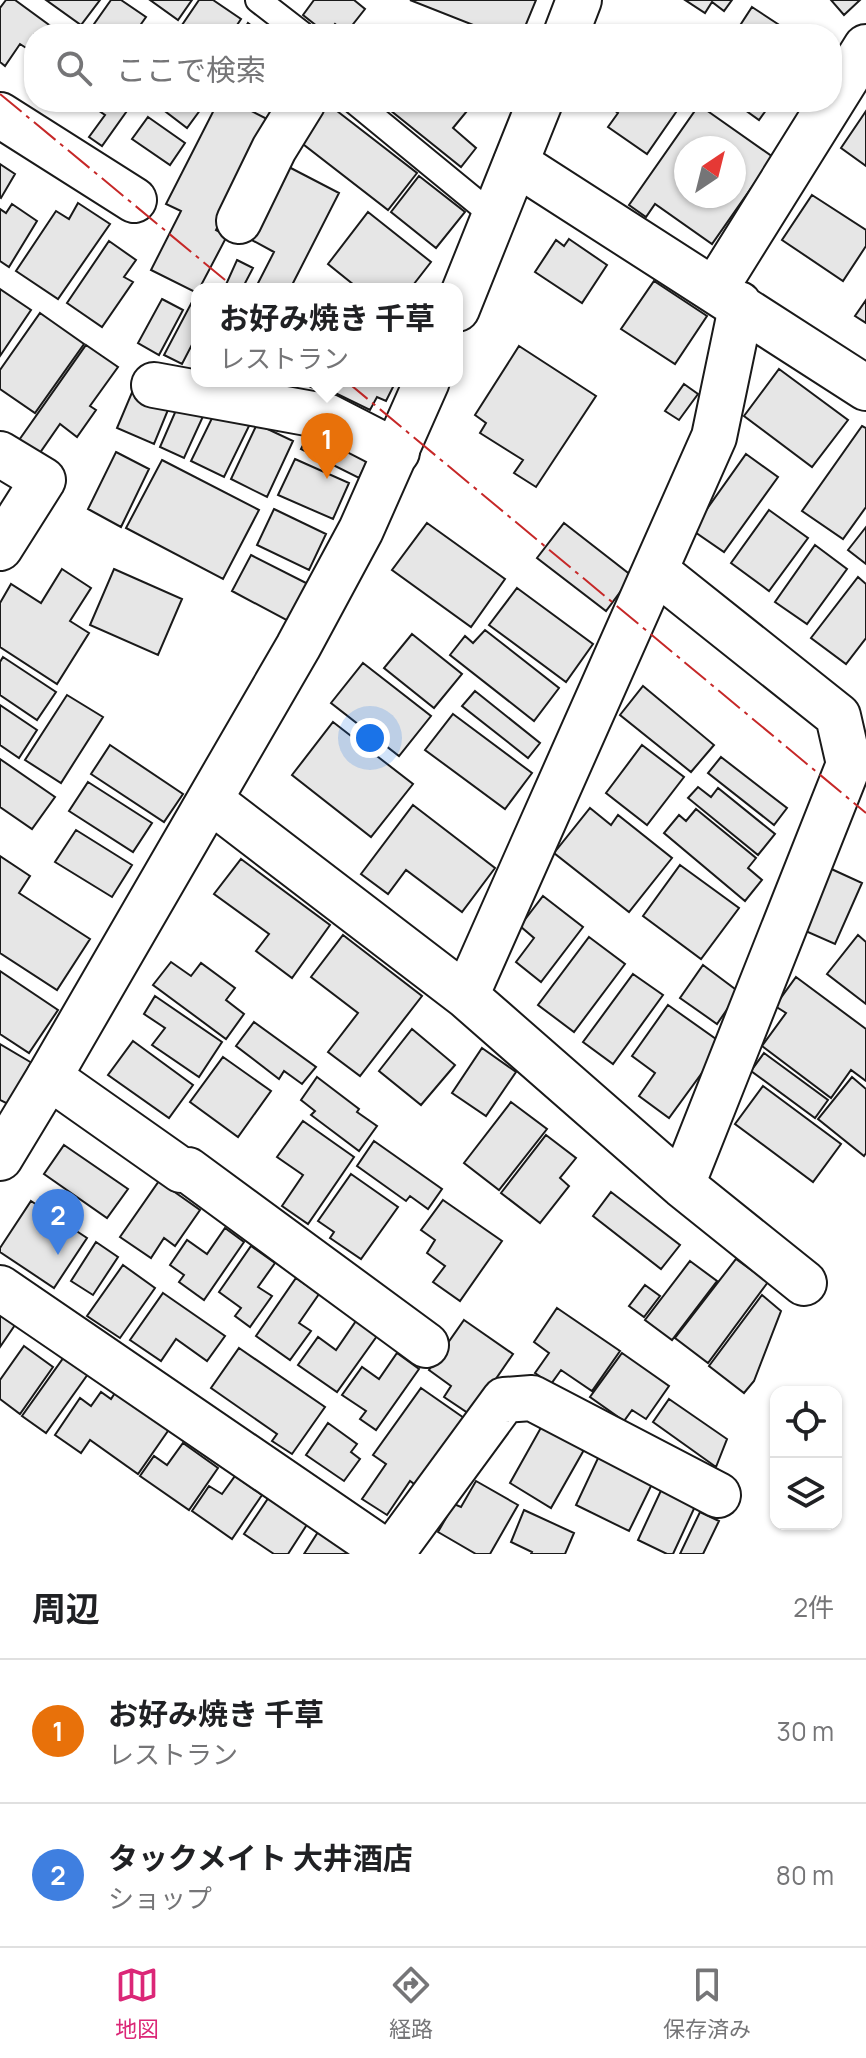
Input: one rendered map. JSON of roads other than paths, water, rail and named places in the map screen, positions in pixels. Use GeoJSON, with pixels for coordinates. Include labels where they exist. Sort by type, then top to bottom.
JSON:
{"type":"FeatureCollection","features":[{"type":"Feature","properties":{"kind":"street"},"geometry":{"type":"LineString","coordinates":[[570,24],[579,0]]}},
{"type":"Feature","properties":{"kind":"street"},"geometry":{"type":"LineString","coordinates":[[842,90],[866,47]]}},
{"type":"Feature","properties":{"kind":"street"},"geometry":{"type":"LineString","coordinates":[[239,221],[274,149],[297,112]]}},
{"type":"Feature","properties":{"kind":"street"},"geometry":{"type":"LineString","coordinates":[[463,294],[536,112]]}},
{"type":"Feature","properties":{"kind":"street"},"geometry":{"type":"LineString","coordinates":[[727,296],[830,112]]}},
{"type":"Feature","properties":{"kind":"street"},"geometry":{"type":"LineString","coordinates":[[0,115],[134,200]]}},
{"type":"Feature","properties":{"kind":"street"},"geometry":{"type":"LineString","coordinates":[[516,163],[866,388]]}},
{"type":"Feature","properties":{"kind":"street"},"geometry":{"type":"LineString","coordinates":[[466,996],[714,437],[738,322],[727,296]]}},
{"type":"Feature","properties":{"kind":"street"},"geometry":{"type":"LineString","coordinates":[[154,385],[329,417],[397,452]]}},
{"type":"Feature","properties":{"kind":"street"},"geometry":{"type":"LineString","coordinates":[[4,1142],[49,1077],[312,621],[361,530],[424,387]]}},
{"type":"Feature","properties":{"kind":"street"},"geometry":{"type":"LineString","coordinates":[[0,454],[43,480],[0,548]]}},
{"type":"Feature","properties":{"kind":"street"},"geometry":{"type":"LineString","coordinates":[[656,571],[838,716],[849,764],[682,1185]]}},
{"type":"Feature","properties":{"kind":"street"},"geometry":{"type":"LineString","coordinates":[[210,800],[466,996],[682,1185],[804,1283]]}},
{"type":"Feature","properties":{"kind":"street"},"geometry":{"type":"LineString","coordinates":[[49,1077],[181,1170],[233,1179],[372,1283],[426,1345]]}},
{"type":"Feature","properties":{"kind":"street"},"geometry":{"type":"LineString","coordinates":[[0,1288],[390,1554],[504,1400],[532,1398],[718,1495]]}},
{"type":"Feature","properties":{"kind":"lane"},"geometry":{"type":"LineString","coordinates":[[258,0],[289,24]]}},
{"type":"Feature","properties":{"kind":"lane"},"geometry":{"type":"LineString","coordinates":[[367,112],[495,217]]}},
{"type":"Feature","properties":{"kind":"place","name":"お好み焼き 千草"},"geometry":{"type":"Point","coordinates":[327,479]}},
{"type":"Feature","properties":{"kind":"place","name":"タックメイト 大井酒店"},"geometry":{"type":"Point","coordinates":[58,1255]}}]}
